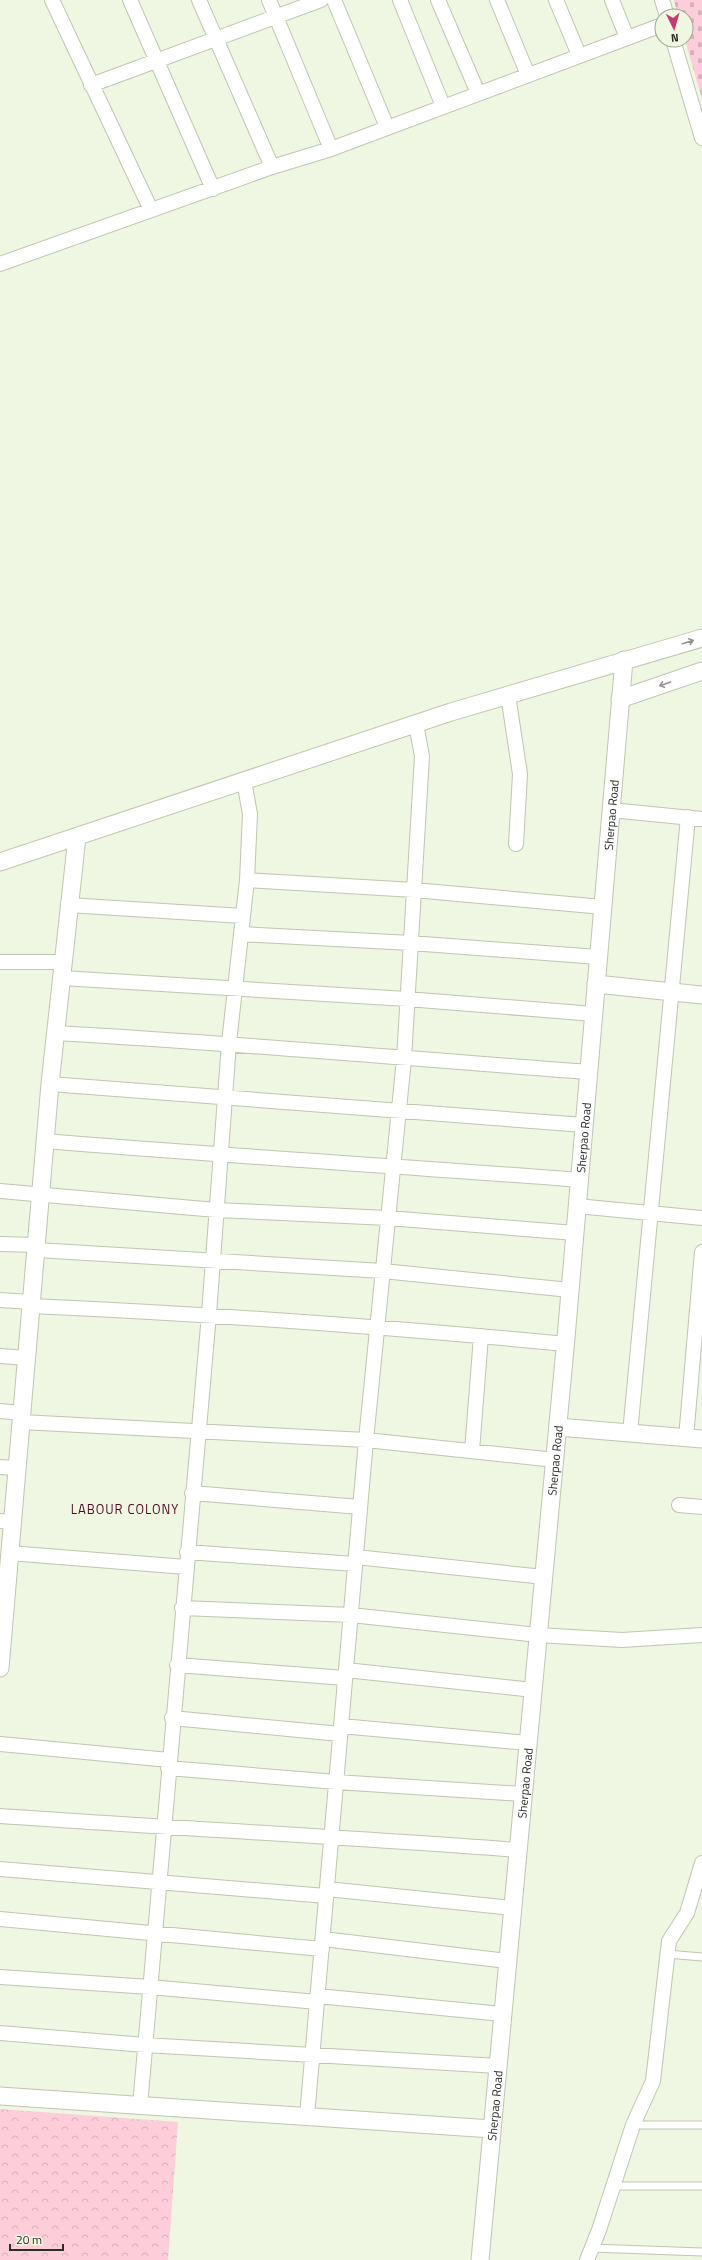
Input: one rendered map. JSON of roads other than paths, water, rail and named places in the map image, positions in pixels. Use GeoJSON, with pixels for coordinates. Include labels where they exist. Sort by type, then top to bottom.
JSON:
{"type":"FeatureCollection","features":[{"type":"Feature","properties":{"kind":"street"},"geometry":{"type":"LineString","coordinates":[[52,0],[151,210]]}},
{"type":"Feature","properties":{"kind":"street"},"geometry":{"type":"LineString","coordinates":[[130,0],[158,60],[213,189]]}},
{"type":"Feature","properties":{"kind":"street"},"geometry":{"type":"LineString","coordinates":[[199,0],[272,167]]}},
{"type":"Feature","properties":{"kind":"street"},"geometry":{"type":"LineString","coordinates":[[269,0],[332,149]]}},
{"type":"Feature","properties":{"kind":"street"},"geometry":{"type":"LineString","coordinates":[[91,85],[322,0]]}},
{"type":"Feature","properties":{"kind":"street"},"geometry":{"type":"LineString","coordinates":[[334,0],[387,127]]}},
{"type":"Feature","properties":{"kind":"street"},"geometry":{"type":"LineString","coordinates":[[400,0],[443,106]]}},
{"type":"Feature","properties":{"kind":"street"},"geometry":{"type":"LineString","coordinates":[[438,0],[478,93]]}},
{"type":"Feature","properties":{"kind":"street"},"geometry":{"type":"LineString","coordinates":[[497,0],[528,75]]}},
{"type":"Feature","properties":{"kind":"street"},"geometry":{"type":"LineString","coordinates":[[556,0],[579,55]]}},
{"type":"Feature","properties":{"kind":"street"},"geometry":{"type":"LineString","coordinates":[[612,0],[627,38]]}},
{"type":"Feature","properties":{"kind":"street"},"geometry":{"type":"LineString","coordinates":[[0,264],[272,167],[332,149],[387,127],[654,28]]}},
{"type":"Feature","properties":{"kind":"street"},"geometry":{"type":"LineString","coordinates":[[676,48],[702,138]]}},
{"type":"Feature","properties":{"kind":"street"},"geometry":{"type":"LineString","coordinates":[[0,862],[416,724],[624,660],[702,638]]}},
{"type":"Feature","properties":{"kind":"street","name":"Sherpao Road"},"geometry":{"type":"LineString","coordinates":[[480,2260],[566,1344],[624,660]]}},
{"type":"Feature","properties":{"kind":"street"},"geometry":{"type":"LineString","coordinates":[[620,699],[702,671]]}},
{"type":"Feature","properties":{"kind":"street"},"geometry":{"type":"LineString","coordinates":[[508,695],[520,774],[516,844]]}},
{"type":"Feature","properties":{"kind":"street"},"geometry":{"type":"LineString","coordinates":[[307,2116],[366,1440],[404,1059],[422,756],[416,724]]}},
{"type":"Feature","properties":{"kind":"street"},"geometry":{"type":"LineString","coordinates":[[140,2106],[172,1718],[209,1314],[229,1043],[247,880],[250,814],[244,781]]}},
{"type":"Feature","properties":{"kind":"street"},"geometry":{"type":"LineString","coordinates":[[611,810],[702,819]]}},
{"type":"Feature","properties":{"kind":"street"},"geometry":{"type":"LineString","coordinates":[[630,1433],[688,817]]}},
{"type":"Feature","properties":{"kind":"street"},"geometry":{"type":"LineString","coordinates":[[0,1668],[4,1585],[9,1553],[6,1522],[17,1468],[42,1194],[50,1084],[57,1032],[68,905],[77,837]]}},
{"type":"Feature","properties":{"kind":"street"},"geometry":{"type":"LineString","coordinates":[[247,880],[414,890],[603,907]]}},
{"type":"Feature","properties":{"kind":"street"},"geometry":{"type":"LineString","coordinates":[[68,905],[243,916]]}},
{"type":"Feature","properties":{"kind":"street"},"geometry":{"type":"LineString","coordinates":[[241,934],[411,943],[598,957]]}},
{"type":"Feature","properties":{"kind":"street"},"geometry":{"type":"LineString","coordinates":[[0,962],[235,989],[407,999],[594,1014]]}},
{"type":"Feature","properties":{"kind":"street"},"geometry":{"type":"LineString","coordinates":[[596,984],[702,995]]}},
{"type":"Feature","properties":{"kind":"street"},"geometry":{"type":"LineString","coordinates":[[57,1032],[229,1043],[404,1059],[589,1072]]}},
{"type":"Feature","properties":{"kind":"street"},"geometry":{"type":"LineString","coordinates":[[50,1084],[584,1125]]}},
{"type":"Feature","properties":{"kind":"street"},"geometry":{"type":"LineString","coordinates":[[46,1141],[221,1155],[393,1165],[580,1180]]}},
{"type":"Feature","properties":{"kind":"street"},"geometry":{"type":"LineString","coordinates":[[0,1191],[216,1210],[388,1218],[575,1233]]}},
{"type":"Feature","properties":{"kind":"street"},"geometry":{"type":"LineString","coordinates":[[577,1206],[702,1218]]}},
{"type":"Feature","properties":{"kind":"street"},"geometry":{"type":"LineString","coordinates":[[0,1244],[37,1248],[383,1271],[570,1290]]}},
{"type":"Feature","properties":{"kind":"street"},"geometry":{"type":"LineString","coordinates":[[558,1427],[694,1438],[702,1252]]}},
{"type":"Feature","properties":{"kind":"street"},"geometry":{"type":"LineString","coordinates":[[0,1300],[32,1304],[209,1314],[377,1326],[566,1344]]}},
{"type":"Feature","properties":{"kind":"street"},"geometry":{"type":"LineString","coordinates":[[472,1451],[481,1336]]}},
{"type":"Feature","properties":{"kind":"street"},"geometry":{"type":"LineString","coordinates":[[0,1356],[27,1358]]}},
{"type":"Feature","properties":{"kind":"street"},"geometry":{"type":"LineString","coordinates":[[0,1411],[22,1417],[198,1431],[366,1440],[555,1460]]}},
{"type":"Feature","properties":{"kind":"street"},"geometry":{"type":"LineString","coordinates":[[0,1467],[17,1468]]}},
{"type":"Feature","properties":{"kind":"street"},"geometry":{"type":"LineString","coordinates":[[192,1493],[360,1507]]}},
{"type":"Feature","properties":{"kind":"street"},"geometry":{"type":"LineString","coordinates":[[679,1505],[702,1507]]}},
{"type":"Feature","properties":{"kind":"street"},"geometry":{"type":"LineString","coordinates":[[187,1552],[355,1560],[544,1577]]}},
{"type":"Feature","properties":{"kind":"street"},"geometry":{"type":"LineString","coordinates":[[9,1553],[186,1567]]}},
{"type":"Feature","properties":{"kind":"street"},"geometry":{"type":"LineString","coordinates":[[182,1608],[351,1616],[538,1635],[622,1640],[702,1635]]}},
{"type":"Feature","properties":{"kind":"street"},"geometry":{"type":"LineString","coordinates":[[177,1665],[345,1674],[533,1690]]}},
{"type":"Feature","properties":{"kind":"street"},"geometry":{"type":"LineString","coordinates":[[172,1718],[528,1743]]}},
{"type":"Feature","properties":{"kind":"street"},"geometry":{"type":"LineString","coordinates":[[0,1744],[336,1782],[523,1794]]}},
{"type":"Feature","properties":{"kind":"street"},"geometry":{"type":"LineString","coordinates":[[0,1816],[163,1828],[332,1836],[518,1850]]}},
{"type":"Feature","properties":{"kind":"street"},"geometry":{"type":"LineString","coordinates":[[589,2254],[633,2125],[653,2081],[669,1941],[687,1913],[702,1863]]}},
{"type":"Feature","properties":{"kind":"street"},"geometry":{"type":"LineString","coordinates":[[0,1869],[159,1883],[327,1892],[512,1908]]}},
{"type":"Feature","properties":{"kind":"street"},"geometry":{"type":"LineString","coordinates":[[0,1920],[154,1934],[322,1944],[507,1961]]}},
{"type":"Feature","properties":{"kind":"street"},"geometry":{"type":"LineString","coordinates":[[0,1977],[317,1999],[502,2014]]}},
{"type":"Feature","properties":{"kind":"street"},"geometry":{"type":"LineString","coordinates":[[0,2033],[145,2045],[498,2066]]}},
{"type":"Feature","properties":{"kind":"street"},"geometry":{"type":"LineString","coordinates":[[0,2096],[492,2128]]}},
{"type":"Feature","properties":{"kind":"lane"},"geometry":{"type":"LineString","coordinates":[[667,1954],[702,1957]]}},
{"type":"Feature","properties":{"kind":"lane"},"geometry":{"type":"LineString","coordinates":[[633,2125],[702,2125]]}},
{"type":"Feature","properties":{"kind":"lane"},"geometry":{"type":"LineString","coordinates":[[613,2186],[702,2186]]}},
{"type":"Feature","properties":{"kind":"lane"},"geometry":{"type":"LineString","coordinates":[[589,2254],[702,2252]]}},
{"type":"Feature","properties":{"kind":"district","name":"LABOUR COLONY"},"geometry":{"type":"Point","coordinates":[125,1509]}}]}
